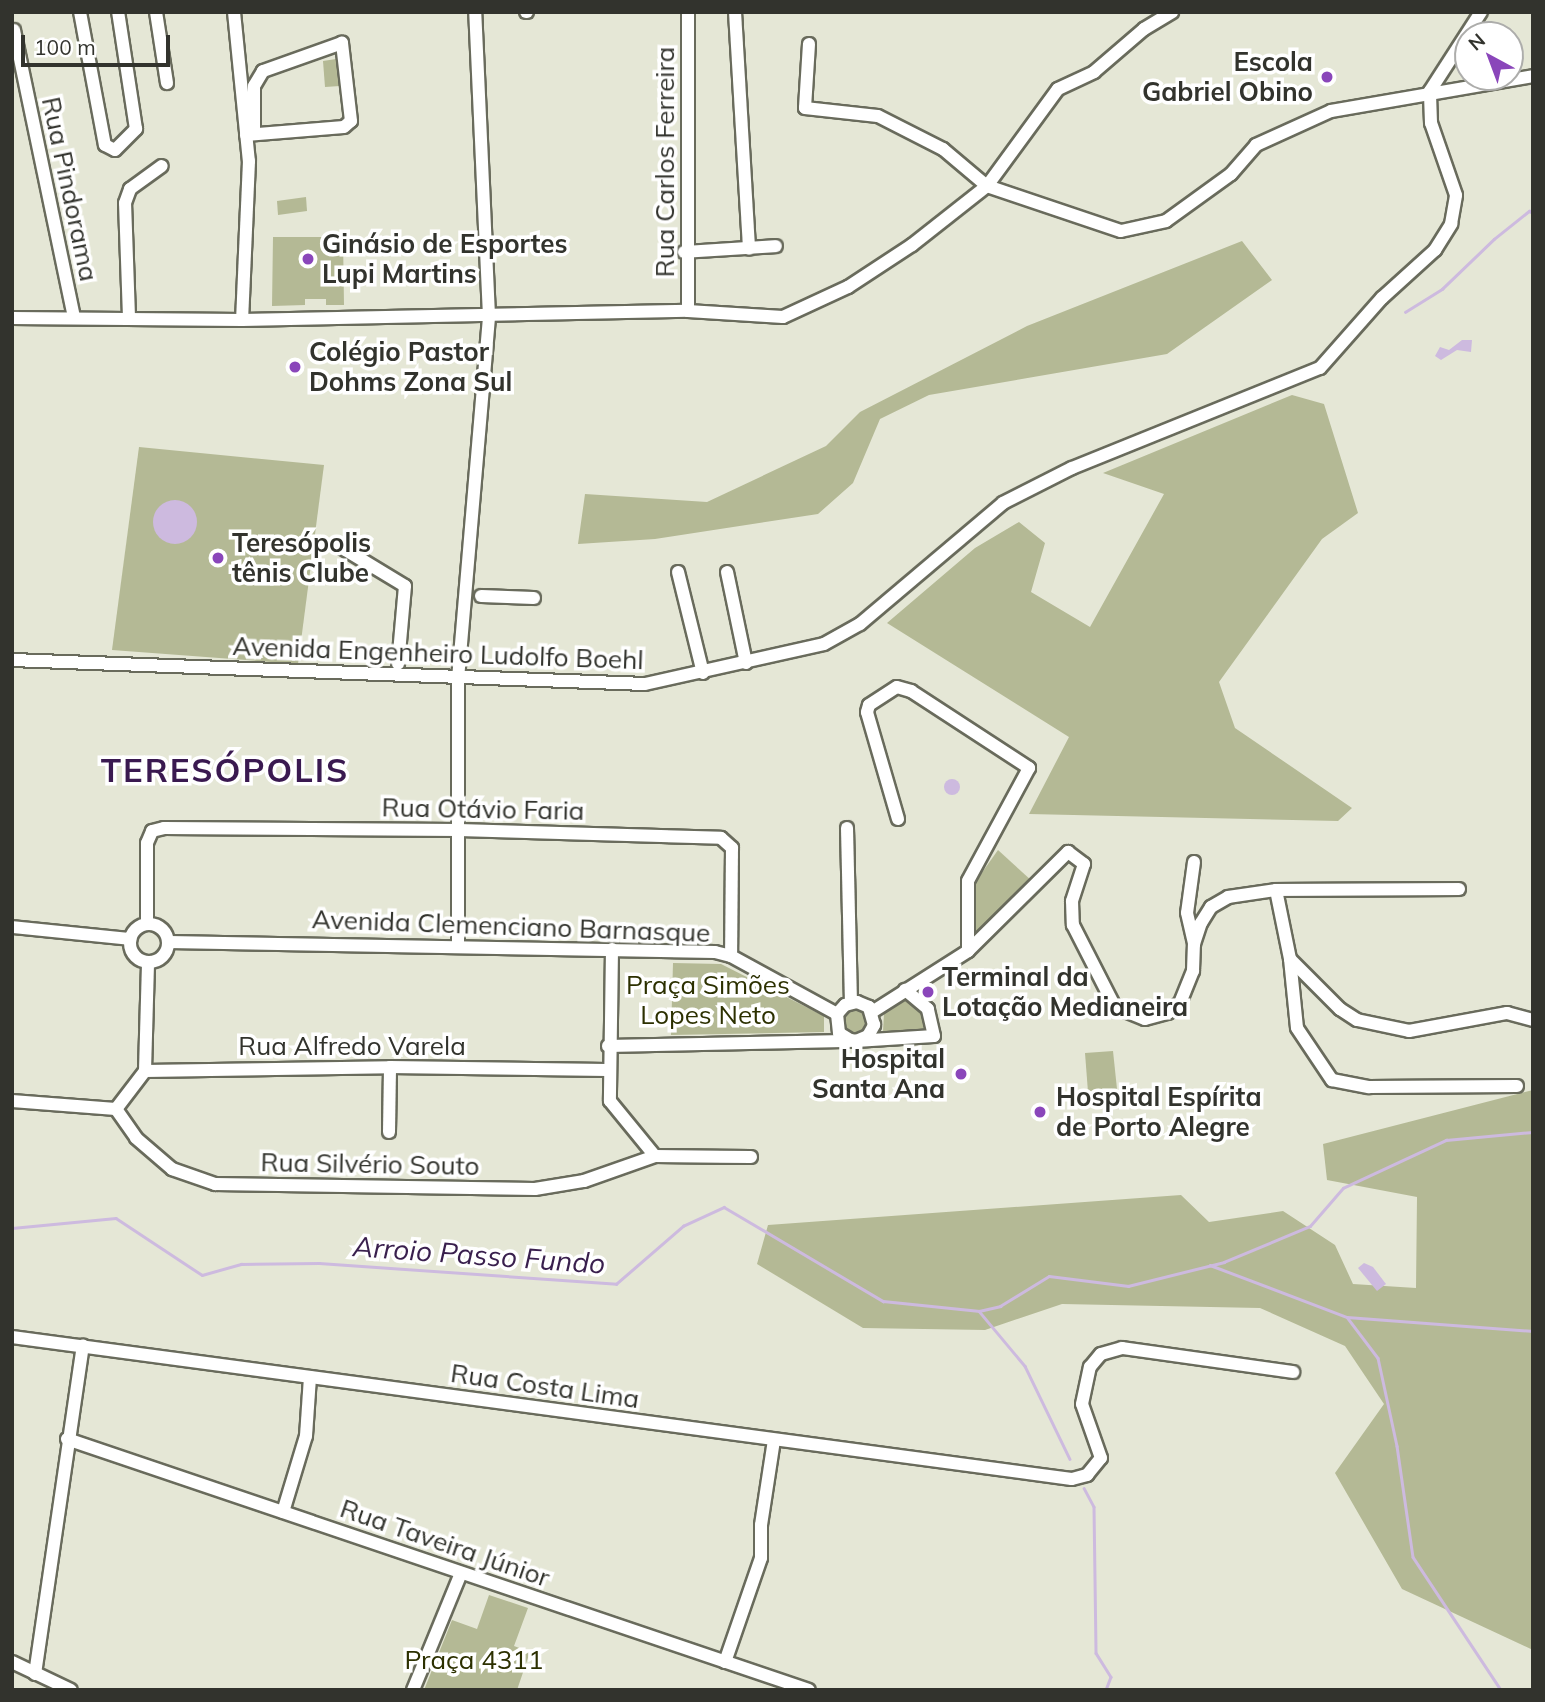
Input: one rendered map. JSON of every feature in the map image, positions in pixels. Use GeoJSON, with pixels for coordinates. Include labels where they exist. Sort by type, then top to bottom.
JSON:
{"type":"FeatureCollection","features":[{"type":"Feature","properties":{"kind":"street"},"geometry":{"type":"LineString","coordinates":[[80,12],[104,145],[115,150],[136,129],[118,12]]}},
{"type":"Feature","properties":{"kind":"street"},"geometry":{"type":"LineString","coordinates":[[156,12],[167,83]]}},
{"type":"Feature","properties":{"kind":"street"},"geometry":{"type":"LineString","coordinates":[[234,12],[250,135]]}},
{"type":"Feature","properties":{"kind":"street"},"geometry":{"type":"LineString","coordinates":[[458,944],[458,679],[489,316],[475,12]]}},
{"type":"Feature","properties":{"kind":"street","name":"Rua Carlos Ferreira"},"geometry":{"type":"LineString","coordinates":[[688,12],[684,252],[688,312]]}},
{"type":"Feature","properties":{"kind":"street"},"geometry":{"type":"LineString","coordinates":[[735,12],[749,248]]}},
{"type":"Feature","properties":{"kind":"street"},"geometry":{"type":"LineString","coordinates":[[12,318],[74,316],[242,320],[688,312],[783,317],[849,287],[987,186],[1058,89],[1094,72],[1144,29],[1172,12]]}},
{"type":"Feature","properties":{"kind":"street"},"geometry":{"type":"LineString","coordinates":[[1430,91],[1481,12]]}},
{"type":"Feature","properties":{"kind":"street","name":"Rua Pindorama"},"geometry":{"type":"LineString","coordinates":[[14,30],[74,316]]}},
{"type":"Feature","properties":{"kind":"street"},"geometry":{"type":"LineString","coordinates":[[242,320],[250,135],[254,86],[262,71],[342,43],[351,121],[344,127],[250,135]]}},
{"type":"Feature","properties":{"kind":"street"},"geometry":{"type":"LineString","coordinates":[[809,44],[805,108],[878,116],[943,149],[987,186],[1121,231],[1139,230],[1198,202],[1248,158],[1256,145],[1331,111],[1430,91],[1533,76]]}},
{"type":"Feature","properties":{"kind":"street","name":"Avenida Engenheiro Ludolfo Boehl"},"geometry":{"type":"LineString","coordinates":[[12,660],[645,684],[824,644],[860,624],[971,527],[1015,497],[1072,468],[1320,368],[1382,298],[1435,250],[1451,224],[1456,195],[1431,123],[1430,91]]}},
{"type":"Feature","properties":{"kind":"street"},"geometry":{"type":"LineString","coordinates":[[129,317],[125,203],[130,188],[162,166]]}},
{"type":"Feature","properties":{"kind":"street"},"geometry":{"type":"LineString","coordinates":[[684,252],[776,246]]}},
{"type":"Feature","properties":{"kind":"street"},"geometry":{"type":"LineString","coordinates":[[339,546],[405,586],[398,664]]}},
{"type":"Feature","properties":{"kind":"street"},"geometry":{"type":"LineString","coordinates":[[678,572],[703,673]]}},
{"type":"Feature","properties":{"kind":"street"},"geometry":{"type":"LineString","coordinates":[[727,572],[746,663]]}},
{"type":"Feature","properties":{"kind":"street"},"geometry":{"type":"LineString","coordinates":[[481,596],[534,598]]}},
{"type":"Feature","properties":{"kind":"street"},"geometry":{"type":"LineString","coordinates":[[898,819],[867,712],[869,705],[897,687],[911,691],[1028,768],[968,881],[968,951]]}},
{"type":"Feature","properties":{"kind":"street"},"geometry":{"type":"LineString","coordinates":[[847,828],[851,1002]]}},
{"type":"Feature","properties":{"kind":"street","name":"Rua Otávio Faria"},"geometry":{"type":"LineString","coordinates":[[147,923],[147,843],[152,831],[459,830],[728,841],[732,848],[731,956]]}},
{"type":"Feature","properties":{"kind":"street"},"geometry":{"type":"LineString","coordinates":[[872,1012],[968,951],[1068,852],[1084,864],[1072,901],[1073,925],[1115,1007],[1124,1014],[1145,1019],[1168,1013],[1180,1003],[1194,971],[1194,944],[1187,913],[1194,862]]}},
{"type":"Feature","properties":{"kind":"street"},"geometry":{"type":"LineString","coordinates":[[1194,944],[1211,907],[1228,897],[1276,890],[1459,889]]}},
{"type":"Feature","properties":{"kind":"street"},"geometry":{"type":"LineString","coordinates":[[1276,890],[1290,959],[1297,1028],[1312,1056],[1332,1080],[1369,1087],[1517,1086]]}},
{"type":"Feature","properties":{"kind":"street"},"geometry":{"type":"LineString","coordinates":[[147,923],[166,932],[169,942],[166,953],[148,962],[134,955],[130,939],[139,926],[147,923]]}},
{"type":"Feature","properties":{"kind":"street"},"geometry":{"type":"LineString","coordinates":[[12,927],[130,939]]}},
{"type":"Feature","properties":{"kind":"street","name":"Avenida Clemenciano Barnasque"},"geometry":{"type":"LineString","coordinates":[[169,942],[458,944],[731,956],[837,1014]]}},
{"type":"Feature","properties":{"kind":"street"},"geometry":{"type":"LineString","coordinates":[[612,949],[607,1070],[616,1113],[645,1139],[655,1156]]}},
{"type":"Feature","properties":{"kind":"street"},"geometry":{"type":"LineString","coordinates":[[1290,959],[1332,1003],[1357,1020],[1409,1031],[1507,1013],[1533,1020]]}},
{"type":"Feature","properties":{"kind":"street"},"geometry":{"type":"LineString","coordinates":[[12,1101],[116,1109],[145,1071],[148,962]]}},
{"type":"Feature","properties":{"kind":"street"},"geometry":{"type":"LineString","coordinates":[[608,1046],[856,1041],[934,1036],[928,1009],[905,990]]}},
{"type":"Feature","properties":{"kind":"street"},"geometry":{"type":"LineString","coordinates":[[851,1002],[863,1004],[872,1012],[872,1031],[856,1041]]}},
{"type":"Feature","properties":{"kind":"street"},"geometry":{"type":"LineString","coordinates":[[851,1002],[837,1014],[839,1033],[856,1041]]}},
{"type":"Feature","properties":{"kind":"street"},"geometry":{"type":"LineString","coordinates":[[389,1132],[390,1067]]}},
{"type":"Feature","properties":{"kind":"street","name":"Rua Alfredo Varela"},"geometry":{"type":"LineString","coordinates":[[145,1071],[390,1067],[607,1070]]}},
{"type":"Feature","properties":{"kind":"street","name":"Rua Silvério Souto"},"geometry":{"type":"LineString","coordinates":[[116,1109],[135,1138],[172,1169],[215,1184],[535,1189],[584,1181],[655,1156],[751,1157]]}},
{"type":"Feature","properties":{"kind":"street","name":"Rua Costa Lima"},"geometry":{"type":"LineString","coordinates":[[12,1337],[1072,1479],[1087,1475],[1101,1458],[1082,1404],[1090,1367],[1101,1354],[1122,1348],[1293,1372]]}},
{"type":"Feature","properties":{"kind":"street"},"geometry":{"type":"LineString","coordinates":[[35,1674],[52,1576],[67,1439],[83,1345]]}},
{"type":"Feature","properties":{"kind":"street"},"geometry":{"type":"LineString","coordinates":[[283,1512],[306,1436],[310,1377]]}},
{"type":"Feature","properties":{"kind":"street","name":"Rua Taveira Júnior"},"geometry":{"type":"LineString","coordinates":[[67,1439],[809,1690]]}},
{"type":"Feature","properties":{"kind":"street"},"geometry":{"type":"LineString","coordinates":[[726,1662],[761,1558],[761,1525],[774,1440]]}},
{"type":"Feature","properties":{"kind":"street"},"geometry":{"type":"LineString","coordinates":[[413,1690],[461,1573]]}},
{"type":"Feature","properties":{"kind":"street"},"geometry":{"type":"LineString","coordinates":[[12,1662],[71,1690]]}},
{"type":"Feature","properties":{"kind":"green space"},"geometry":{"type":"Polygon","coordinates":[[[336,59],[340,86],[325,87],[323,61],[336,59]]]}},
{"type":"Feature","properties":{"kind":"green space"},"geometry":{"type":"Polygon","coordinates":[[[306,197],[307,211],[278,215],[277,201],[306,197]]]}},
{"type":"Feature","properties":{"kind":"green space","name":"Ginásio de Esportes Lupi Martins"},"geometry":{"type":"Polygon","coordinates":[[[273,237],[343,237],[344,305],[326,305],[326,299],[305,299],[305,305],[272,306],[273,237]]]}},
{"type":"Feature","properties":{"kind":"green space"},"geometry":{"type":"Polygon","coordinates":[[[1242,241],[1272,280],[1167,354],[929,395],[880,419],[853,483],[818,514],[655,539],[578,544],[585,494],[707,502],[826,446],[860,412],[1027,326],[1242,241]]]}},
{"type":"Feature","properties":{"kind":"green space"},"geometry":{"type":"Polygon","coordinates":[[[1292,395],[1324,404],[1358,513],[1322,539],[1219,682],[1235,728],[1352,808],[1338,821],[1029,814],[1069,737],[887,623],[975,548],[1019,522],[1045,543],[1031,592],[1090,627],[1164,494],[1103,473],[1292,395]]]}},
{"type":"Feature","properties":{"kind":"green space","name":"Teresópolis tênis Clube"},"geometry":{"type":"Polygon","coordinates":[[[139,447],[324,465],[298,664],[112,650],[139,447]]]}},
{"type":"Feature","properties":{"kind":"green space"},"geometry":{"type":"Polygon","coordinates":[[[998,850],[1032,881],[976,932],[976,881],[998,850]]]}},
{"type":"Feature","properties":{"kind":"green space","name":"Praça Simões Lopes Neto"},"geometry":{"type":"Polygon","coordinates":[[[673,963],[721,964],[824,1016],[824,1032],[671,1035],[673,963]]]}},
{"type":"Feature","properties":{"kind":"green space"},"geometry":{"type":"Polygon","coordinates":[[[906,997],[922,1009],[929,1029],[883,1032],[884,1013],[906,997]]]}},
{"type":"Feature","properties":{"kind":"green space"},"geometry":{"type":"Polygon","coordinates":[[[862,1007],[870,1024],[861,1036],[846,1034],[840,1016],[862,1007]]]}},
{"type":"Feature","properties":{"kind":"green space"},"geometry":{"type":"Polygon","coordinates":[[[1113,1051],[1117,1089],[1088,1092],[1085,1053],[1113,1051]]]}},
{"type":"Feature","properties":{"kind":"green space"},"geometry":{"type":"Polygon","coordinates":[[[1533,1090],[1533,1650],[1402,1589],[1335,1473],[1384,1404],[1345,1346],[1260,1308],[1062,1304],[985,1330],[863,1328],[757,1264],[768,1225],[1181,1195],[1209,1222],[1283,1211],[1335,1245],[1353,1284],[1416,1288],[1417,1197],[1327,1180],[1323,1144],[1533,1090]]]}},
{"type":"Feature","properties":{"kind":"green space","name":"Praça 4311"},"geometry":{"type":"Polygon","coordinates":[[[489,1595],[528,1608],[514,1646],[530,1652],[517,1690],[424,1690],[452,1620],[477,1629],[489,1595]]]}},
{"type":"Feature","properties":{"kind":"shaded area"},"geometry":{"type":"Polygon","coordinates":[[[1462,340],[1472,340],[1471,352],[1457,350],[1441,360],[1435,356],[1440,347],[1449,350],[1462,340]]]}},
{"type":"Feature","properties":{"kind":"shaded area"},"geometry":{"type":"Polygon","coordinates":[[[175,500],[191,506],[197,522],[191,538],[175,544],[159,538],[153,522],[159,506],[175,500]]]}},
{"type":"Feature","properties":{"kind":"shaded area"},"geometry":{"type":"Polygon","coordinates":[[[949,779],[955,779],[960,787],[958,793],[949,795],[944,790],[944,784],[949,779]]]}},
{"type":"Feature","properties":{"kind":"shaded area"},"geometry":{"type":"Polygon","coordinates":[[[1364,1263],[1373,1267],[1386,1284],[1377,1291],[1358,1268],[1364,1263]]]}},
{"type":"Feature","properties":{"kind":"waterway"},"geometry":{"type":"LineString","coordinates":[[1405,312],[1442,289],[1494,239],[1529,211],[1533,213]]}},
{"type":"Feature","properties":{"kind":"waterway","name":"Arroio Passo Fundo"},"geometry":{"type":"LineString","coordinates":[[12,1228],[116,1218],[202,1275],[241,1264],[319,1263],[616,1284],[683,1226],[724,1207],[883,1301],[979,1311],[1000,1306],[1049,1276],[1128,1286],[1224,1262],[1310,1226],[1343,1188],[1446,1140],[1533,1132]]}},
{"type":"Feature","properties":{"kind":"waterway"},"geometry":{"type":"LineString","coordinates":[[1210,1265],[1347,1317],[1533,1331]]}},
{"type":"Feature","properties":{"kind":"waterway"},"geometry":{"type":"LineString","coordinates":[[979,1311],[1025,1366],[1070,1459]]}},
{"type":"Feature","properties":{"kind":"waterway"},"geometry":{"type":"LineString","coordinates":[[1347,1317],[1378,1358],[1397,1446],[1413,1557],[1501,1690]]}},
{"type":"Feature","properties":{"kind":"waterway"},"geometry":{"type":"LineString","coordinates":[[1084,1488],[1094,1507],[1096,1653],[1111,1677],[1106,1690]]}},
{"type":"Feature","properties":{"kind":"place","name":"Escola Gabriel Obino"},"geometry":{"type":"Point","coordinates":[1327,77]}},
{"type":"Feature","properties":{"kind":"place","name":"Ginásio de Esportes Lupi Martins"},"geometry":{"type":"Point","coordinates":[308,259]}},
{"type":"Feature","properties":{"kind":"place","name":"Colégio Pastor Dohms Zona Sul"},"geometry":{"type":"Point","coordinates":[295,367]}},
{"type":"Feature","properties":{"kind":"place","name":"Teresópolis tênis Clube"},"geometry":{"type":"Point","coordinates":[218,558]}},
{"type":"Feature","properties":{"kind":"place","name":"Terminal da Lotação Medianeira"},"geometry":{"type":"Point","coordinates":[928,992]}},
{"type":"Feature","properties":{"kind":"place","name":"Hospital Santa Ana"},"geometry":{"type":"Point","coordinates":[961,1074]}},
{"type":"Feature","properties":{"kind":"place","name":"Hospital Espírita de Porto Alegre"},"geometry":{"type":"Point","coordinates":[1040,1112]}},
{"type":"Feature","properties":{"kind":"district","name":"TERESÓPOLIS"},"geometry":{"type":"Point","coordinates":[225,770]}}]}
